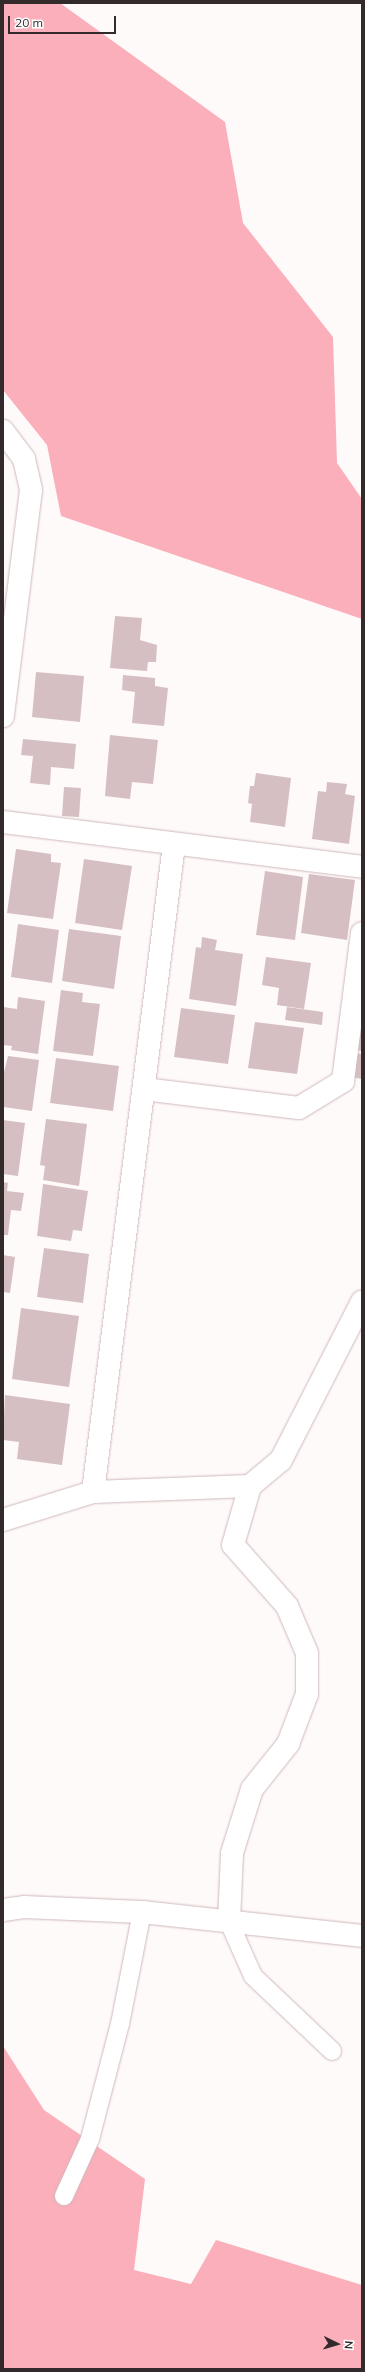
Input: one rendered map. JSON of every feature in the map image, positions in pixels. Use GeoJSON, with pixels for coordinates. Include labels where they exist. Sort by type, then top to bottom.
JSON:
{"type":"FeatureCollection","features":[{"type":"Feature","properties":{"kind":"street"},"geometry":{"type":"LineString","coordinates":[[3,432],[24,459],[31,490],[3,716]]}},
{"type":"Feature","properties":{"kind":"street"},"geometry":{"type":"LineString","coordinates":[[3,822],[362,867]]}},
{"type":"Feature","properties":{"kind":"street"},"geometry":{"type":"LineString","coordinates":[[93,1492],[174,844]]}},
{"type":"Feature","properties":{"kind":"street"},"geometry":{"type":"LineString","coordinates":[[144,1089],[299,1108],[343,1081],[362,933]]}},
{"type":"Feature","properties":{"kind":"street"},"geometry":{"type":"LineString","coordinates":[[229,1922],[232,1853],[252,1789],[288,1744],[307,1694],[307,1653],[287,1606],[233,1545],[250,1486],[281,1460],[362,1302]]}},
{"type":"Feature","properties":{"kind":"street"},"geometry":{"type":"LineString","coordinates":[[3,1520],[93,1492],[250,1486]]}},
{"type":"Feature","properties":{"kind":"street"},"geometry":{"type":"LineString","coordinates":[[3,1910],[24,1907],[142,1912],[362,1936]]}},
{"type":"Feature","properties":{"kind":"lane"},"geometry":{"type":"LineString","coordinates":[[64,2196],[90,2139],[120,2024],[142,1912]]}},
{"type":"Feature","properties":{"kind":"lane"},"geometry":{"type":"LineString","coordinates":[[229,1922],[253,1976],[332,2050]]}},
{"type":"Feature","properties":{"kind":"shaded area"},"geometry":{"type":"Polygon","coordinates":[[[3,3],[60,3],[225,122],[243,223],[333,337],[337,463],[362,499],[362,619],[61,516],[47,445],[3,390],[3,3]]]}},
{"type":"Feature","properties":{"kind":"shaded area"},"geometry":{"type":"Polygon","coordinates":[[[3,2046],[44,2110],[145,2179],[134,2270],[191,2284],[216,2240],[362,2285],[362,2369],[3,2369],[3,2046]]]}},
{"type":"Feature","properties":{"kind":"building"},"geometry":{"type":"Polygon","coordinates":[[[115,616],[142,618],[140,640],[157,645],[156,662],[148,662],[147,671],[110,668],[115,616]]]}},
{"type":"Feature","properties":{"kind":"building"},"geometry":{"type":"Polygon","coordinates":[[[36,672],[84,676],[80,722],[32,717],[36,672]]]}},
{"type":"Feature","properties":{"kind":"building"},"geometry":{"type":"Polygon","coordinates":[[[123,675],[155,678],[155,686],[168,688],[164,726],[132,723],[135,692],[122,690],[123,675]]]}},
{"type":"Feature","properties":{"kind":"building"},"geometry":{"type":"Polygon","coordinates":[[[110,735],[158,740],[153,784],[132,782],[130,799],[105,796],[110,735]]]}},
{"type":"Feature","properties":{"kind":"building"},"geometry":{"type":"Polygon","coordinates":[[[23,739],[76,744],[74,769],[51,767],[50,785],[30,783],[33,756],[21,755],[23,739]]]}},
{"type":"Feature","properties":{"kind":"building"},"geometry":{"type":"Polygon","coordinates":[[[256,773],[291,778],[285,827],[250,822],[252,804],[248,803],[250,786],[254,786],[256,773]]]}},
{"type":"Feature","properties":{"kind":"building"},"geometry":{"type":"Polygon","coordinates":[[[327,782],[347,784],[345,794],[355,796],[349,844],[312,839],[318,791],[326,792],[327,782]]]}},
{"type":"Feature","properties":{"kind":"building"},"geometry":{"type":"Polygon","coordinates":[[[64,787],[81,788],[79,817],[62,816],[64,787]]]}},
{"type":"Feature","properties":{"kind":"building"},"geometry":{"type":"Polygon","coordinates":[[[16,849],[51,854],[51,862],[61,863],[53,919],[7,913],[16,849]]]}},
{"type":"Feature","properties":{"kind":"building"},"geometry":{"type":"Polygon","coordinates":[[[84,859],[132,866],[122,930],[75,923],[84,859]]]}},
{"type":"Feature","properties":{"kind":"building"},"geometry":{"type":"Polygon","coordinates":[[[265,871],[303,877],[295,940],[256,935],[265,871]]]}},
{"type":"Feature","properties":{"kind":"building"},"geometry":{"type":"Polygon","coordinates":[[[309,874],[355,880],[347,940],[301,933],[309,874]]]}},
{"type":"Feature","properties":{"kind":"building"},"geometry":{"type":"Polygon","coordinates":[[[18,924],[59,930],[52,983],[11,977],[18,924]]]}},
{"type":"Feature","properties":{"kind":"building"},"geometry":{"type":"Polygon","coordinates":[[[69,929],[121,936],[114,989],[62,981],[69,929]]]}},
{"type":"Feature","properties":{"kind":"building"},"geometry":{"type":"Polygon","coordinates":[[[202,937],[217,940],[215,950],[243,954],[236,1006],[189,999],[196,947],[201,948],[202,937]]]}},
{"type":"Feature","properties":{"kind":"building"},"geometry":{"type":"Polygon","coordinates":[[[266,957],[311,963],[304,1009],[277,1005],[279,988],[262,985],[266,957]]]}},
{"type":"Feature","properties":{"kind":"building"},"geometry":{"type":"Polygon","coordinates":[[[61,990],[83,993],[82,1002],[100,1004],[93,1056],[53,1051],[61,990]]]}},
{"type":"Feature","properties":{"kind":"building"},"geometry":{"type":"Polygon","coordinates":[[[18,997],[45,1001],[38,1054],[11,1050],[12,1046],[3,1045],[3,1007],[17,1009],[18,997]]]}},
{"type":"Feature","properties":{"kind":"building"},"geometry":{"type":"Polygon","coordinates":[[[362,1006],[362,1051],[351,1049],[362,1006]]]}},
{"type":"Feature","properties":{"kind":"building"},"geometry":{"type":"Polygon","coordinates":[[[287,1007],[323,1012],[322,1025],[285,1020],[287,1007]]]}},
{"type":"Feature","properties":{"kind":"building"},"geometry":{"type":"Polygon","coordinates":[[[181,1008],[235,1015],[228,1064],[174,1057],[181,1008]]]}},
{"type":"Feature","properties":{"kind":"building"},"geometry":{"type":"Polygon","coordinates":[[[255,1022],[304,1028],[297,1074],[248,1068],[255,1022]]]}},
{"type":"Feature","properties":{"kind":"building"},"geometry":{"type":"Polygon","coordinates":[[[353,1053],[362,1054],[362,1079],[350,1077],[353,1053]]]}},
{"type":"Feature","properties":{"kind":"building"},"geometry":{"type":"Polygon","coordinates":[[[8,1056],[39,1060],[32,1111],[3,1107],[3,1076],[8,1056]]]}},
{"type":"Feature","properties":{"kind":"building"},"geometry":{"type":"Polygon","coordinates":[[[56,1058],[119,1066],[113,1111],[50,1103],[56,1058]]]}},
{"type":"Feature","properties":{"kind":"building"},"geometry":{"type":"Polygon","coordinates":[[[46,1119],[87,1124],[79,1186],[43,1180],[45,1166],[40,1165],[46,1119]]]}},
{"type":"Feature","properties":{"kind":"building"},"geometry":{"type":"Polygon","coordinates":[[[3,1120],[25,1123],[18,1176],[3,1174],[3,1120]]]}},
{"type":"Feature","properties":{"kind":"building"},"geometry":{"type":"Polygon","coordinates":[[[3,1182],[8,1183],[7,1191],[24,1193],[21,1211],[11,1210],[8,1235],[3,1235],[3,1182]]]}},
{"type":"Feature","properties":{"kind":"building"},"geometry":{"type":"Polygon","coordinates":[[[43,1184],[88,1191],[82,1231],[73,1230],[71,1241],[37,1236],[43,1184]]]}},
{"type":"Feature","properties":{"kind":"building"},"geometry":{"type":"Polygon","coordinates":[[[44,1248],[89,1254],[83,1303],[37,1297],[44,1248]]]}},
{"type":"Feature","properties":{"kind":"building"},"geometry":{"type":"Polygon","coordinates":[[[3,1255],[15,1257],[10,1293],[3,1292],[3,1255]]]}},
{"type":"Feature","properties":{"kind":"building"},"geometry":{"type":"Polygon","coordinates":[[[21,1308],[79,1316],[69,1387],[12,1379],[21,1308]]]}},
{"type":"Feature","properties":{"kind":"building"},"geometry":{"type":"Polygon","coordinates":[[[5,1395],[70,1404],[62,1465],[17,1459],[19,1442],[3,1440],[5,1395]]]}}]}
